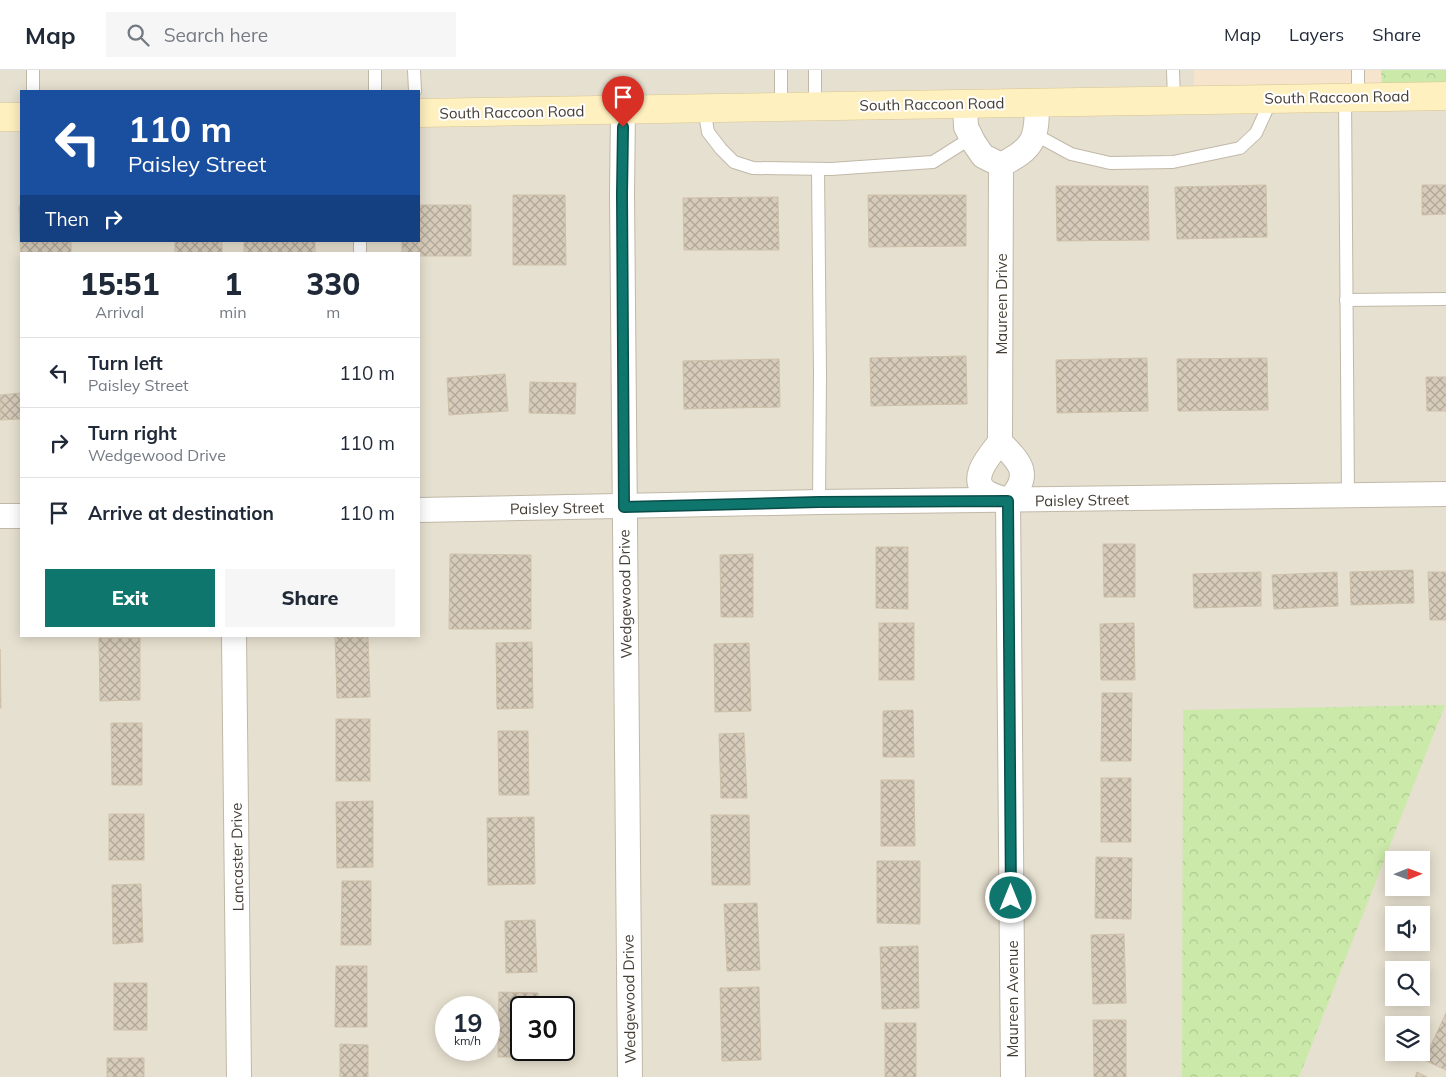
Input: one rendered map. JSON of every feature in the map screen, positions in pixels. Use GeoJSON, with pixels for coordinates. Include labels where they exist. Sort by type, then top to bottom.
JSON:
{"type":"FeatureCollection","features":[{"type":"Feature","properties":{"kind":"street","name":"South Raccoon Road"},"geometry":{"type":"LineString","coordinates":[[420,113],[1446,96]]}},
{"type":"Feature","properties":{"kind":"street"},"geometry":{"type":"LineString","coordinates":[[965,103],[966,127],[971,138],[983,156],[1001,165],[1017,157],[1036,135],[1037,102]]}},
{"type":"Feature","properties":{"kind":"street","name":"Wedgewood Drive"},"geometry":{"type":"LineString","coordinates":[[623,110],[624,507],[630,1077]]}},
{"type":"Feature","properties":{"kind":"street"},"geometry":{"type":"LineString","coordinates":[[0,117],[20,117]]}},
{"type":"Feature","properties":{"kind":"street","name":"Maureen Drive"},"geometry":{"type":"LineString","coordinates":[[1000,442],[1001,165]]}},
{"type":"Feature","properties":{"kind":"street"},"geometry":{"type":"LineString","coordinates":[[1000,442],[1018,460],[1022,472],[1018,491],[1008,501],[987,492],[980,486],[979,476],[982,465],[1000,442]]}},
{"type":"Feature","properties":{"kind":"street","name":"Paisley Street"},"geometry":{"type":"LineString","coordinates":[[420,510],[819,502],[1446,494]]}},
{"type":"Feature","properties":{"kind":"street","name":"Maureen Avenue"},"geometry":{"type":"LineString","coordinates":[[1008,501],[1013,1077]]}},
{"type":"Feature","properties":{"kind":"street"},"geometry":{"type":"LineString","coordinates":[[0,516],[20,516]]}},
{"type":"Feature","properties":{"kind":"street","name":"Lancaster Drive"},"geometry":{"type":"LineString","coordinates":[[234,637],[238,1077]]}},
{"type":"Feature","properties":{"kind":"lane"},"geometry":{"type":"LineString","coordinates":[[33,70],[33,90]]}},
{"type":"Feature","properties":{"kind":"lane"},"geometry":{"type":"LineString","coordinates":[[375,70],[375,90]]}},
{"type":"Feature","properties":{"kind":"lane"},"geometry":{"type":"LineString","coordinates":[[414,70],[414,90]]}},
{"type":"Feature","properties":{"kind":"lane"},"geometry":{"type":"LineString","coordinates":[[781,70],[782,107]]}},
{"type":"Feature","properties":{"kind":"lane"},"geometry":{"type":"LineString","coordinates":[[815,70],[815,106]]}},
{"type":"Feature","properties":{"kind":"lane"},"geometry":{"type":"LineString","coordinates":[[1173,70],[1174,100]]}},
{"type":"Feature","properties":{"kind":"lane"},"geometry":{"type":"LineString","coordinates":[[1348,496],[1346,300],[1352,97],[1358,70]]}},
{"type":"Feature","properties":{"kind":"lane"},"geometry":{"type":"LineString","coordinates":[[1036,135],[1071,154],[1110,163],[1173,162],[1240,148],[1256,133],[1272,98]]}},
{"type":"Feature","properties":{"kind":"lane"},"geometry":{"type":"LineString","coordinates":[[704,108],[708,132],[721,149],[734,162],[752,168],[818,169],[933,162],[971,138]]}},
{"type":"Feature","properties":{"kind":"lane"},"geometry":{"type":"LineString","coordinates":[[818,169],[819,502]]}},
{"type":"Feature","properties":{"kind":"lane"},"geometry":{"type":"LineString","coordinates":[[1346,300],[1446,299]]}},
{"type":"Feature","properties":{"kind":"shaded area"},"geometry":{"type":"Polygon","coordinates":[[[0,70],[1194,70],[1194,99],[1446,96],[1446,1077],[0,1077],[0,70]]]}},
{"type":"Feature","properties":{"kind":"shaded area"},"geometry":{"type":"Polygon","coordinates":[[[1194,70],[1381,70],[1382,97],[1194,100],[1194,70]]]}},
{"type":"Feature","properties":{"kind":"green space"},"geometry":{"type":"Polygon","coordinates":[[[1381,70],[1446,70],[1446,96],[1382,97],[1381,70]]]}},
{"type":"Feature","properties":{"kind":"green space"},"geometry":{"type":"Polygon","coordinates":[[[1445,705],[1388,851],[1385,851],[1385,858],[1299,1077],[1182,1077],[1183,710],[1445,705]]]}},
{"type":"Feature","properties":{"kind":"building"},"geometry":{"type":"Polygon","coordinates":[[[1266,185],[1267,237],[1177,239],[1175,187],[1266,185]]]}},
{"type":"Feature","properties":{"kind":"building"},"geometry":{"type":"Polygon","coordinates":[[[1422,185],[1446,185],[1446,214],[1422,215],[1422,185]]]}},
{"type":"Feature","properties":{"kind":"building"},"geometry":{"type":"Polygon","coordinates":[[[1056,186],[1148,186],[1149,240],[1057,241],[1056,186]]]}},
{"type":"Feature","properties":{"kind":"building"},"geometry":{"type":"Polygon","coordinates":[[[513,195],[565,195],[566,265],[513,265],[513,195]]]}},
{"type":"Feature","properties":{"kind":"building"},"geometry":{"type":"Polygon","coordinates":[[[868,195],[966,195],[966,246],[869,247],[868,195]]]}},
{"type":"Feature","properties":{"kind":"building"},"geometry":{"type":"Polygon","coordinates":[[[778,197],[779,250],[684,250],[683,198],[778,197]]]}},
{"type":"Feature","properties":{"kind":"building"},"geometry":{"type":"Polygon","coordinates":[[[420,205],[471,205],[471,256],[420,256],[420,252],[402,252],[402,242],[420,242],[420,205]]]}},
{"type":"Feature","properties":{"kind":"building"},"geometry":{"type":"Polygon","coordinates":[[[19,206],[20,206],[20,238],[19,206]]]}},
{"type":"Feature","properties":{"kind":"building"},"geometry":{"type":"Polygon","coordinates":[[[20,242],[71,242],[71,252],[20,252],[20,242]]]}},
{"type":"Feature","properties":{"kind":"building"},"geometry":{"type":"Polygon","coordinates":[[[175,242],[222,242],[222,252],[175,252],[175,242]]]}},
{"type":"Feature","properties":{"kind":"building"},"geometry":{"type":"Polygon","coordinates":[[[244,242],[315,242],[315,252],[244,252],[244,242]]]}},
{"type":"Feature","properties":{"kind":"building"},"geometry":{"type":"Polygon","coordinates":[[[966,356],[967,404],[871,406],[870,358],[966,356]]]}},
{"type":"Feature","properties":{"kind":"building"},"geometry":{"type":"Polygon","coordinates":[[[1147,358],[1148,411],[1057,413],[1056,360],[1147,358]]]}},
{"type":"Feature","properties":{"kind":"building"},"geometry":{"type":"Polygon","coordinates":[[[1267,358],[1268,410],[1178,411],[1177,359],[1267,358]]]}},
{"type":"Feature","properties":{"kind":"building"},"geometry":{"type":"Polygon","coordinates":[[[779,359],[780,407],[684,409],[683,361],[779,359]]]}},
{"type":"Feature","properties":{"kind":"building"},"geometry":{"type":"Polygon","coordinates":[[[505,374],[508,411],[449,415],[447,378],[505,374]]]}},
{"type":"Feature","properties":{"kind":"building"},"geometry":{"type":"Polygon","coordinates":[[[1426,377],[1446,377],[1446,411],[1427,411],[1426,377]]]}},
{"type":"Feature","properties":{"kind":"building"},"geometry":{"type":"Polygon","coordinates":[[[530,382],[576,383],[575,414],[529,413],[530,382]]]}},
{"type":"Feature","properties":{"kind":"building"},"geometry":{"type":"Polygon","coordinates":[[[20,393],[20,419],[0,420],[0,395],[20,393]]]}},
{"type":"Feature","properties":{"kind":"building"},"geometry":{"type":"Polygon","coordinates":[[[1103,544],[1135,544],[1135,597],[1104,597],[1103,544]]]}},
{"type":"Feature","properties":{"kind":"building"},"geometry":{"type":"Polygon","coordinates":[[[876,547],[908,547],[908,609],[876,608],[876,547]]]}},
{"type":"Feature","properties":{"kind":"building"},"geometry":{"type":"Polygon","coordinates":[[[450,554],[531,555],[531,629],[449,629],[450,554]]]}},
{"type":"Feature","properties":{"kind":"building"},"geometry":{"type":"Polygon","coordinates":[[[753,554],[753,617],[721,617],[720,555],[753,554]]]}},
{"type":"Feature","properties":{"kind":"building"},"geometry":{"type":"Polygon","coordinates":[[[1413,570],[1414,603],[1351,605],[1350,572],[1413,570]]]}},
{"type":"Feature","properties":{"kind":"building"},"geometry":{"type":"Polygon","coordinates":[[[1261,572],[1261,606],[1194,608],[1193,574],[1261,572]]]}},
{"type":"Feature","properties":{"kind":"building"},"geometry":{"type":"Polygon","coordinates":[[[1337,572],[1338,606],[1274,609],[1272,575],[1337,572]]]}},
{"type":"Feature","properties":{"kind":"building"},"geometry":{"type":"Polygon","coordinates":[[[1428,572],[1446,572],[1446,620],[1430,620],[1428,572]]]}},
{"type":"Feature","properties":{"kind":"building"},"geometry":{"type":"Polygon","coordinates":[[[879,623],[914,623],[914,680],[879,680],[879,623]]]}},
{"type":"Feature","properties":{"kind":"building"},"geometry":{"type":"Polygon","coordinates":[[[1134,623],[1135,680],[1101,680],[1100,624],[1134,623]]]}},
{"type":"Feature","properties":{"kind":"building"},"geometry":{"type":"Polygon","coordinates":[[[335,637],[368,637],[370,697],[337,698],[335,637]]]}},
{"type":"Feature","properties":{"kind":"building"},"geometry":{"type":"Polygon","coordinates":[[[99,638],[140,638],[140,700],[100,701],[99,638]]]}},
{"type":"Feature","properties":{"kind":"building"},"geometry":{"type":"Polygon","coordinates":[[[532,642],[533,708],[497,709],[496,643],[532,642]]]}},
{"type":"Feature","properties":{"kind":"building"},"geometry":{"type":"Polygon","coordinates":[[[749,643],[751,711],[715,712],[714,644],[749,643]]]}},
{"type":"Feature","properties":{"kind":"building"},"geometry":{"type":"Polygon","coordinates":[[[0,649],[1,708],[0,708],[0,649]]]}},
{"type":"Feature","properties":{"kind":"building"},"geometry":{"type":"Polygon","coordinates":[[[1102,693],[1132,693],[1131,761],[1101,761],[1102,693]]]}},
{"type":"Feature","properties":{"kind":"building"},"geometry":{"type":"Polygon","coordinates":[[[913,710],[914,757],[883,757],[883,711],[913,710]]]}},
{"type":"Feature","properties":{"kind":"building"},"geometry":{"type":"Polygon","coordinates":[[[336,719],[370,719],[370,781],[336,781],[336,719]]]}},
{"type":"Feature","properties":{"kind":"building"},"geometry":{"type":"Polygon","coordinates":[[[111,723],[142,723],[142,785],[112,785],[111,723]]]}},
{"type":"Feature","properties":{"kind":"building"},"geometry":{"type":"Polygon","coordinates":[[[498,731],[528,731],[529,795],[499,795],[498,731]]]}},
{"type":"Feature","properties":{"kind":"building"},"geometry":{"type":"Polygon","coordinates":[[[744,733],[747,798],[721,798],[719,734],[744,733]]]}},
{"type":"Feature","properties":{"kind":"building"},"geometry":{"type":"Polygon","coordinates":[[[1101,778],[1131,778],[1131,842],[1101,842],[1101,778]]]}},
{"type":"Feature","properties":{"kind":"building"},"geometry":{"type":"Polygon","coordinates":[[[881,780],[914,780],[915,846],[881,846],[881,780]]]}},
{"type":"Feature","properties":{"kind":"building"},"geometry":{"type":"Polygon","coordinates":[[[373,801],[373,867],[337,868],[336,802],[373,801]]]}},
{"type":"Feature","properties":{"kind":"building"},"geometry":{"type":"Polygon","coordinates":[[[109,814],[144,814],[144,860],[109,860],[109,814]]]}},
{"type":"Feature","properties":{"kind":"building"},"geometry":{"type":"Polygon","coordinates":[[[711,815],[749,815],[750,885],[712,885],[711,815]]]}},
{"type":"Feature","properties":{"kind":"building"},"geometry":{"type":"Polygon","coordinates":[[[534,817],[535,884],[488,885],[487,818],[534,817]]]}},
{"type":"Feature","properties":{"kind":"building"},"geometry":{"type":"Polygon","coordinates":[[[1096,857],[1132,858],[1131,919],[1095,918],[1096,857]]]}},
{"type":"Feature","properties":{"kind":"building"},"geometry":{"type":"Polygon","coordinates":[[[877,861],[920,861],[920,924],[877,923],[877,861]]]}},
{"type":"Feature","properties":{"kind":"building"},"geometry":{"type":"Polygon","coordinates":[[[342,881],[371,881],[371,945],[341,945],[342,881]]]}},
{"type":"Feature","properties":{"kind":"building"},"geometry":{"type":"Polygon","coordinates":[[[141,884],[143,942],[113,944],[112,885],[141,884]]]}},
{"type":"Feature","properties":{"kind":"building"},"geometry":{"type":"Polygon","coordinates":[[[757,903],[760,970],[727,971],[724,904],[757,903]]]}},
{"type":"Feature","properties":{"kind":"building"},"geometry":{"type":"Polygon","coordinates":[[[535,920],[537,972],[506,973],[505,921],[535,920]]]}},
{"type":"Feature","properties":{"kind":"building"},"geometry":{"type":"Polygon","coordinates":[[[1124,934],[1126,1003],[1093,1004],[1091,935],[1124,934]]]}},
{"type":"Feature","properties":{"kind":"building"},"geometry":{"type":"Polygon","coordinates":[[[918,946],[919,1008],[882,1009],[880,947],[918,946]]]}},
{"type":"Feature","properties":{"kind":"building"},"geometry":{"type":"Polygon","coordinates":[[[336,966],[367,966],[367,1027],[335,1027],[336,966]]]}},
{"type":"Feature","properties":{"kind":"building"},"geometry":{"type":"Polygon","coordinates":[[[114,983],[147,983],[147,1030],[114,1030],[114,983]]]}},
{"type":"Feature","properties":{"kind":"building"},"geometry":{"type":"Polygon","coordinates":[[[759,987],[761,1060],[722,1061],[720,988],[759,987]]]}},
{"type":"Feature","properties":{"kind":"building"},"geometry":{"type":"Polygon","coordinates":[[[499,992],[538,993],[538,996],[510,996],[510,1057],[500,1057],[499,992]]]}},
{"type":"Feature","properties":{"kind":"building"},"geometry":{"type":"Polygon","coordinates":[[[1446,1013],[1446,1070],[1426,1061],[1430,1061],[1430,1047],[1446,1013]]]}},
{"type":"Feature","properties":{"kind":"building"},"geometry":{"type":"Polygon","coordinates":[[[1093,1020],[1126,1020],[1126,1077],[1094,1077],[1093,1020]]]}},
{"type":"Feature","properties":{"kind":"building"},"geometry":{"type":"Polygon","coordinates":[[[885,1023],[916,1023],[916,1077],[885,1077],[885,1023]]]}},
{"type":"Feature","properties":{"kind":"building"},"geometry":{"type":"Polygon","coordinates":[[[340,1044],[368,1045],[368,1077],[340,1077],[340,1044]]]}},
{"type":"Feature","properties":{"kind":"building"},"geometry":{"type":"Polygon","coordinates":[[[107,1058],[144,1058],[144,1077],[107,1077],[107,1058]]]}},
{"type":"Feature","properties":{"kind":"building"},"geometry":{"type":"Polygon","coordinates":[[[1417,1072],[1427,1077],[1415,1077],[1417,1072]]]}},
{"type":"Feature","properties":{"kind":"route"},"geometry":{"type":"LineString","coordinates":[[623,127],[624,507],[819,502],[1008,501],[1011,898]]}}]}
